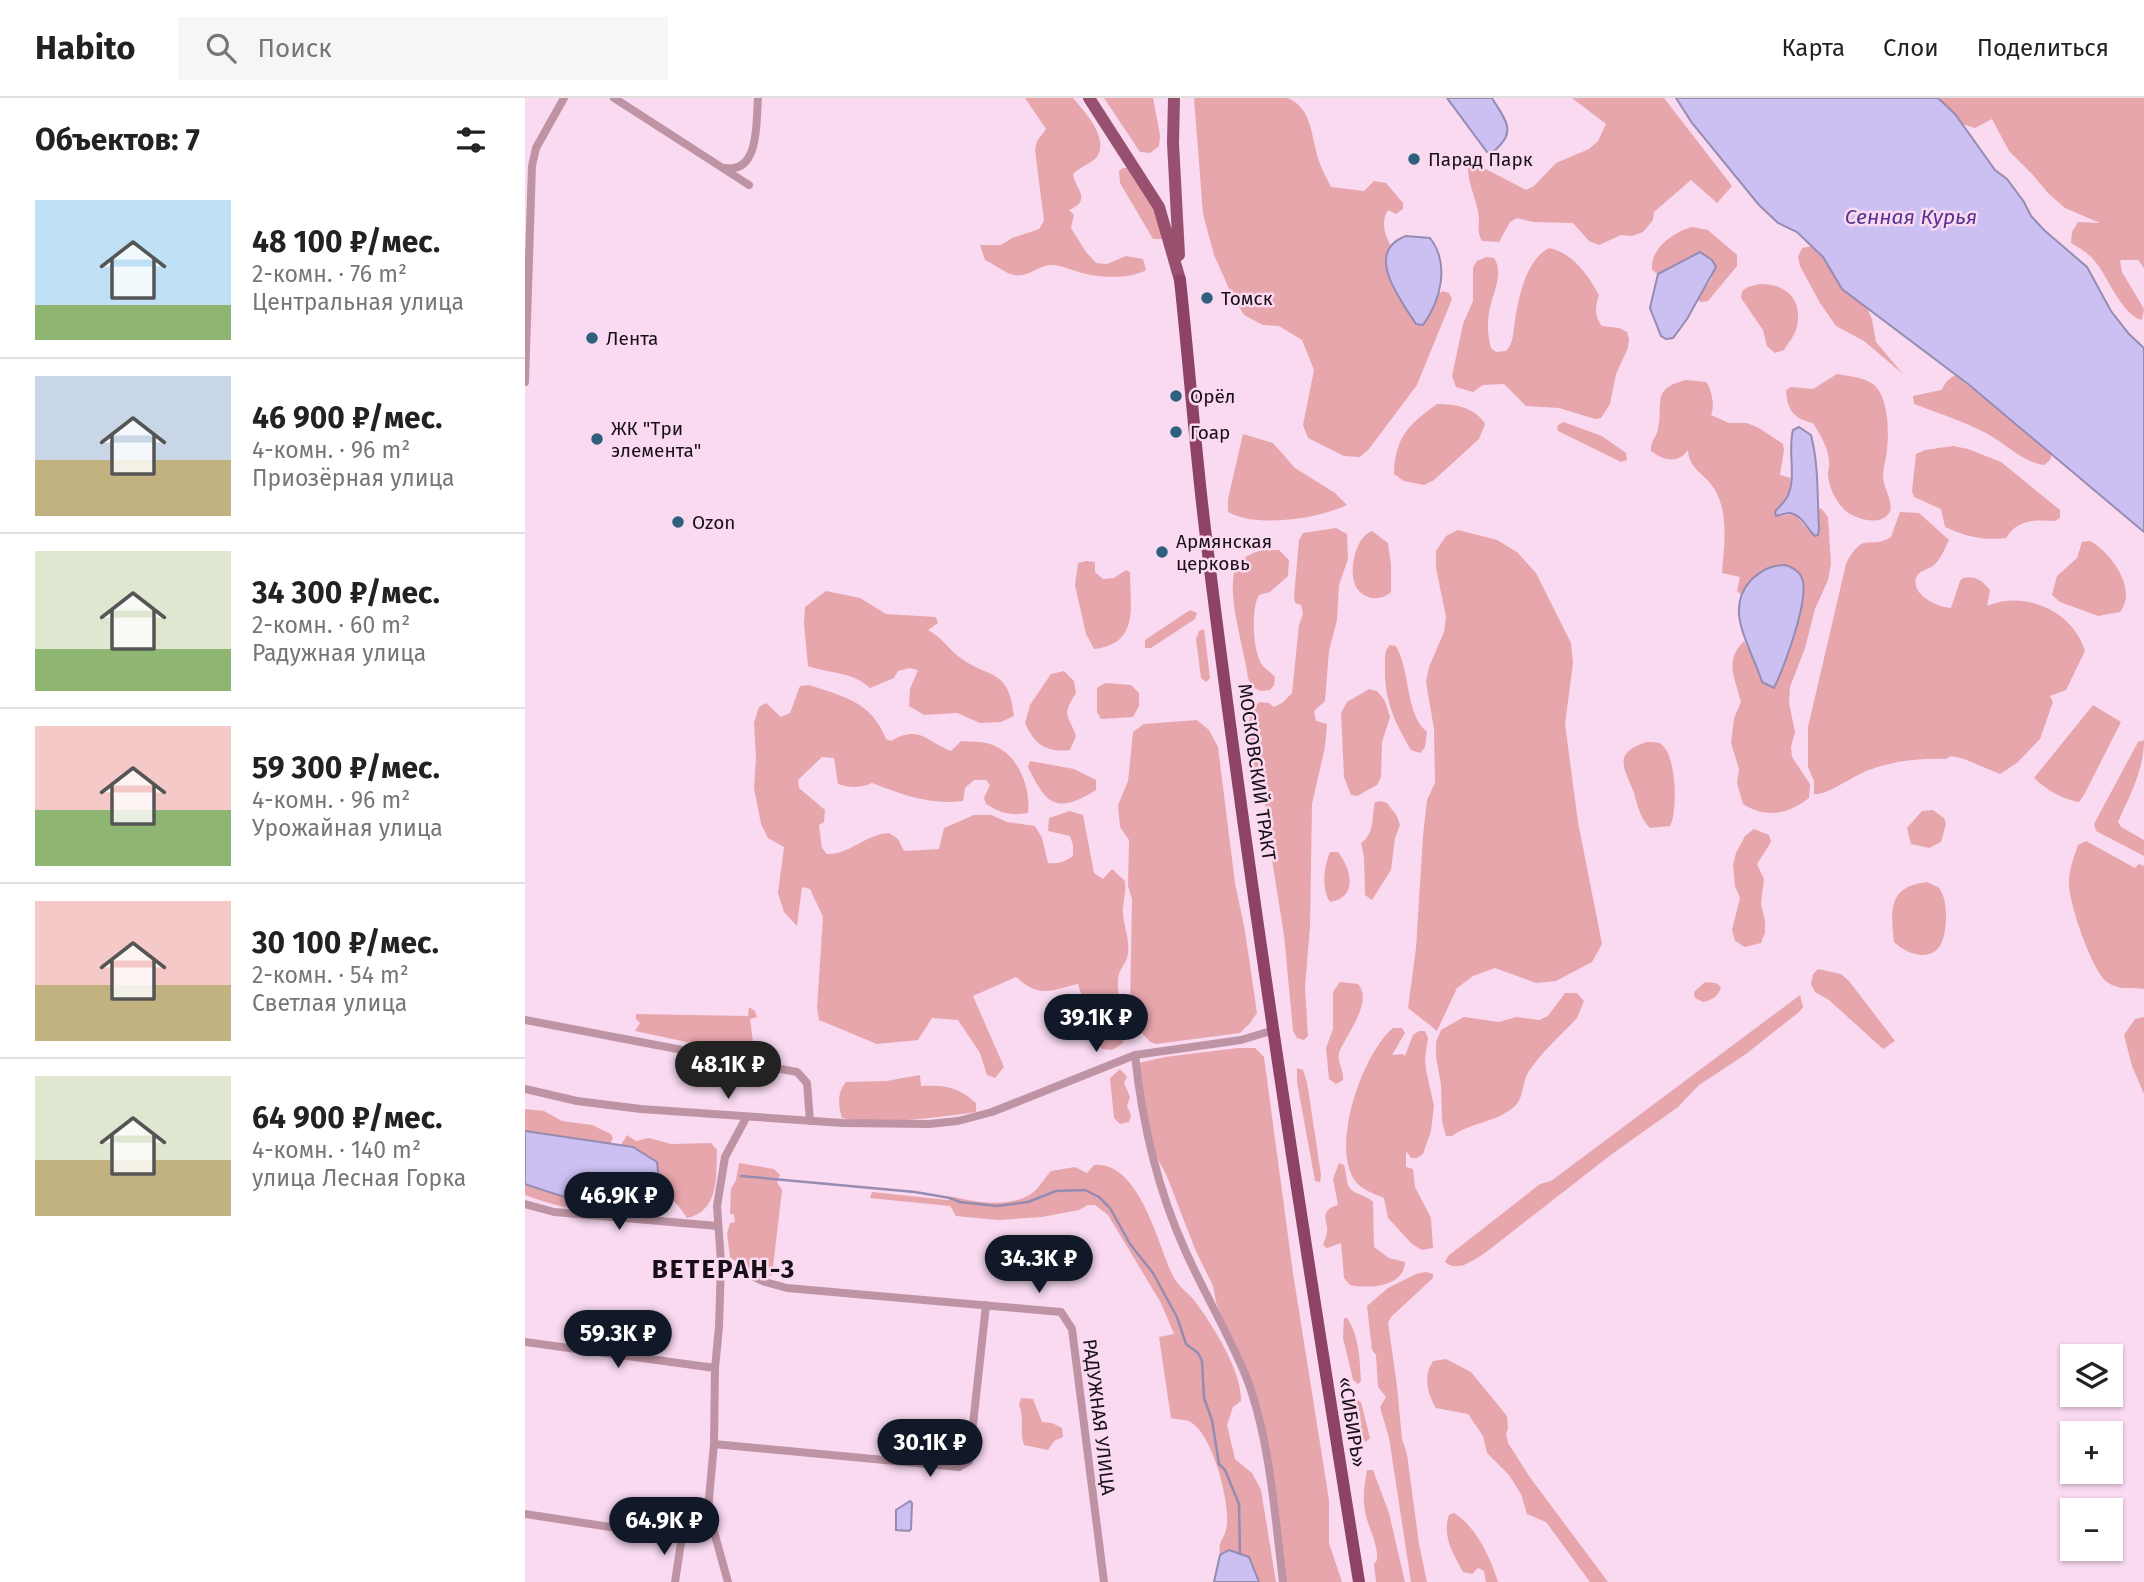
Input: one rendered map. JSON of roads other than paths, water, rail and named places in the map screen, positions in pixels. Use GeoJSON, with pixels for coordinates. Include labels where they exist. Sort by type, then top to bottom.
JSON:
{"type":"FeatureCollection","features":[{"type":"Feature","properties":{"kind":"highway","name":"МОСКОВСКИЙ ТРАКТ"},"geometry":{"type":"LineString","coordinates":[[1180,280],[1205,533],[1308,1268]]}},
{"type":"Feature","properties":{"kind":"highway","name":"«СИБИРЬ»"},"geometry":{"type":"LineString","coordinates":[[1308,1268],[1359,1582]]}},
{"type":"Feature","properties":{"kind":"main road"},"geometry":{"type":"LineString","coordinates":[[1089,98],[1159,207],[1180,280]]}},
{"type":"Feature","properties":{"kind":"main road"},"geometry":{"type":"LineString","coordinates":[[1165,98],[1173,143]]}},
{"type":"Feature","properties":{"kind":"main road"},"geometry":{"type":"LineString","coordinates":[[1174,98],[1173,143],[1180,280]]}},
{"type":"Feature","properties":{"kind":"street"},"geometry":{"type":"LineString","coordinates":[[525,382],[532,166],[536,148],[564,98]]}},
{"type":"Feature","properties":{"kind":"street"},"geometry":{"type":"LineString","coordinates":[[614,98],[749,185]]}},
{"type":"Feature","properties":{"kind":"street"},"geometry":{"type":"LineString","coordinates":[[722,167],[733,169],[741,166],[752,152],[758,98]]}},
{"type":"Feature","properties":{"kind":"street"},"geometry":{"type":"LineString","coordinates":[[525,1020],[801,1074],[807,1083],[810,1121]]}},
{"type":"Feature","properties":{"kind":"street"},"geometry":{"type":"LineString","coordinates":[[525,1089],[577,1101],[622,1107],[746,1118],[897,1125],[958,1121],[1012,1105],[1135,1055],[1241,1040],[1275,1030]]}},
{"type":"Feature","properties":{"kind":"street"},"geometry":{"type":"LineString","coordinates":[[1135,1055],[1150,1154],[1164,1196],[1184,1248],[1247,1378],[1262,1427],[1283,1582]]}},
{"type":"Feature","properties":{"kind":"street"},"geometry":{"type":"LineString","coordinates":[[728,1582],[708,1510],[714,1444],[721,1262],[717,1206],[725,1157],[746,1118]]}},
{"type":"Feature","properties":{"kind":"street"},"geometry":{"type":"LineString","coordinates":[[525,1204],[554,1212],[718,1226]]}},
{"type":"Feature","properties":{"kind":"street","name":"РАДУЖНАЯ УЛИЦА"},"geometry":{"type":"LineString","coordinates":[[721,1262],[765,1282],[787,1288],[1061,1312],[1072,1329],[1104,1582]]}},
{"type":"Feature","properties":{"kind":"street"},"geometry":{"type":"LineString","coordinates":[[714,1444],[959,1467],[965,1465],[969,1461],[986,1305]]}},
{"type":"Feature","properties":{"kind":"street"},"geometry":{"type":"LineString","coordinates":[[525,1342],[715,1368]]}},
{"type":"Feature","properties":{"kind":"street"},"geometry":{"type":"LineString","coordinates":[[675,1582],[682,1536],[708,1510]]}},
{"type":"Feature","properties":{"kind":"street"},"geometry":{"type":"LineString","coordinates":[[525,1514],[682,1536]]}},
{"type":"Feature","properties":{"kind":"water"},"geometry":{"type":"Polygon","coordinates":[[[1447,98],[1492,98],[1507,127],[1505,138],[1498,148],[1487,152],[1447,98]]]}},
{"type":"Feature","properties":{"kind":"water","name":"Сенная Курья"},"geometry":{"type":"Polygon","coordinates":[[[1676,98],[1938,98],[1955,114],[1995,170],[2007,179],[2031,216],[2087,267],[2111,311],[2144,348],[2144,532],[1968,384],[1842,289],[1823,257],[1797,232],[1778,223],[1759,205],[1692,123],[1676,98]]]}},
{"type":"Feature","properties":{"kind":"water"},"geometry":{"type":"Polygon","coordinates":[[[1406,236],[1430,238],[1440,259],[1441,282],[1435,305],[1423,325],[1416,324],[1402,303],[1389,278],[1386,265],[1387,253],[1393,243],[1406,236]]]}},
{"type":"Feature","properties":{"kind":"water"},"geometry":{"type":"Polygon","coordinates":[[[1700,252],[1712,260],[1716,267],[1687,319],[1673,338],[1666,339],[1661,336],[1650,308],[1658,274],[1700,252]]]}},
{"type":"Feature","properties":{"kind":"water"},"geometry":{"type":"Polygon","coordinates":[[[1799,427],[1811,435],[1815,458],[1819,528],[1818,535],[1815,536],[1797,516],[1788,513],[1776,516],[1775,512],[1785,501],[1789,491],[1792,474],[1791,438],[1793,430],[1799,427]]]}},
{"type":"Feature","properties":{"kind":"water"},"geometry":{"type":"Polygon","coordinates":[[[1785,565],[1801,575],[1804,588],[1789,650],[1774,688],[1762,682],[1742,631],[1739,605],[1743,592],[1755,576],[1771,567],[1785,565]]]}},
{"type":"Feature","properties":{"kind":"water"},"geometry":{"type":"Polygon","coordinates":[[[525,1131],[633,1147],[657,1162],[659,1183],[624,1198],[593,1202],[561,1196],[525,1184],[525,1131]]]}},
{"type":"Feature","properties":{"kind":"water"},"geometry":{"type":"Polygon","coordinates":[[[910,1501],[911,1529],[896,1530],[896,1510],[910,1501]]]}},
{"type":"Feature","properties":{"kind":"water"},"geometry":{"type":"Polygon","coordinates":[[[1229,1550],[1249,1557],[1259,1582],[1214,1582],[1220,1555],[1229,1550]]]}},
{"type":"Feature","properties":{"kind":"waterway"},"geometry":{"type":"LineString","coordinates":[[741,1176],[915,1192],[960,1202],[997,1206],[1028,1202],[1056,1191],[1085,1190],[1099,1197],[1110,1208],[1130,1244],[1153,1273],[1177,1317],[1186,1344],[1198,1353],[1202,1361],[1204,1398],[1212,1420],[1219,1464],[1225,1470],[1239,1504],[1240,1554]]}},
{"type":"Feature","properties":{"kind":"place","name":"Парад Парк"},"geometry":{"type":"Point","coordinates":[1414,159]}},
{"type":"Feature","properties":{"kind":"place","name":"Томск"},"geometry":{"type":"Point","coordinates":[1207,298]}},
{"type":"Feature","properties":{"kind":"place","name":"Лента"},"geometry":{"type":"Point","coordinates":[592,338]}},
{"type":"Feature","properties":{"kind":"place","name":"Орёл"},"geometry":{"type":"Point","coordinates":[1176,396]}},
{"type":"Feature","properties":{"kind":"place","name":"Гоар"},"geometry":{"type":"Point","coordinates":[1176,432]}},
{"type":"Feature","properties":{"kind":"place","name":"ЖК \"Три элемента\""},"geometry":{"type":"Point","coordinates":[597,439]}},
{"type":"Feature","properties":{"kind":"place","name":"Ozon"},"geometry":{"type":"Point","coordinates":[678,522]}},
{"type":"Feature","properties":{"kind":"place","name":"Армянская церковь"},"geometry":{"type":"Point","coordinates":[1162,552]}},
{"type":"Feature","properties":{"kind":"district","name":"ВЕТЕРАН-3"},"geometry":{"type":"Point","coordinates":[724,1269]}}]}
